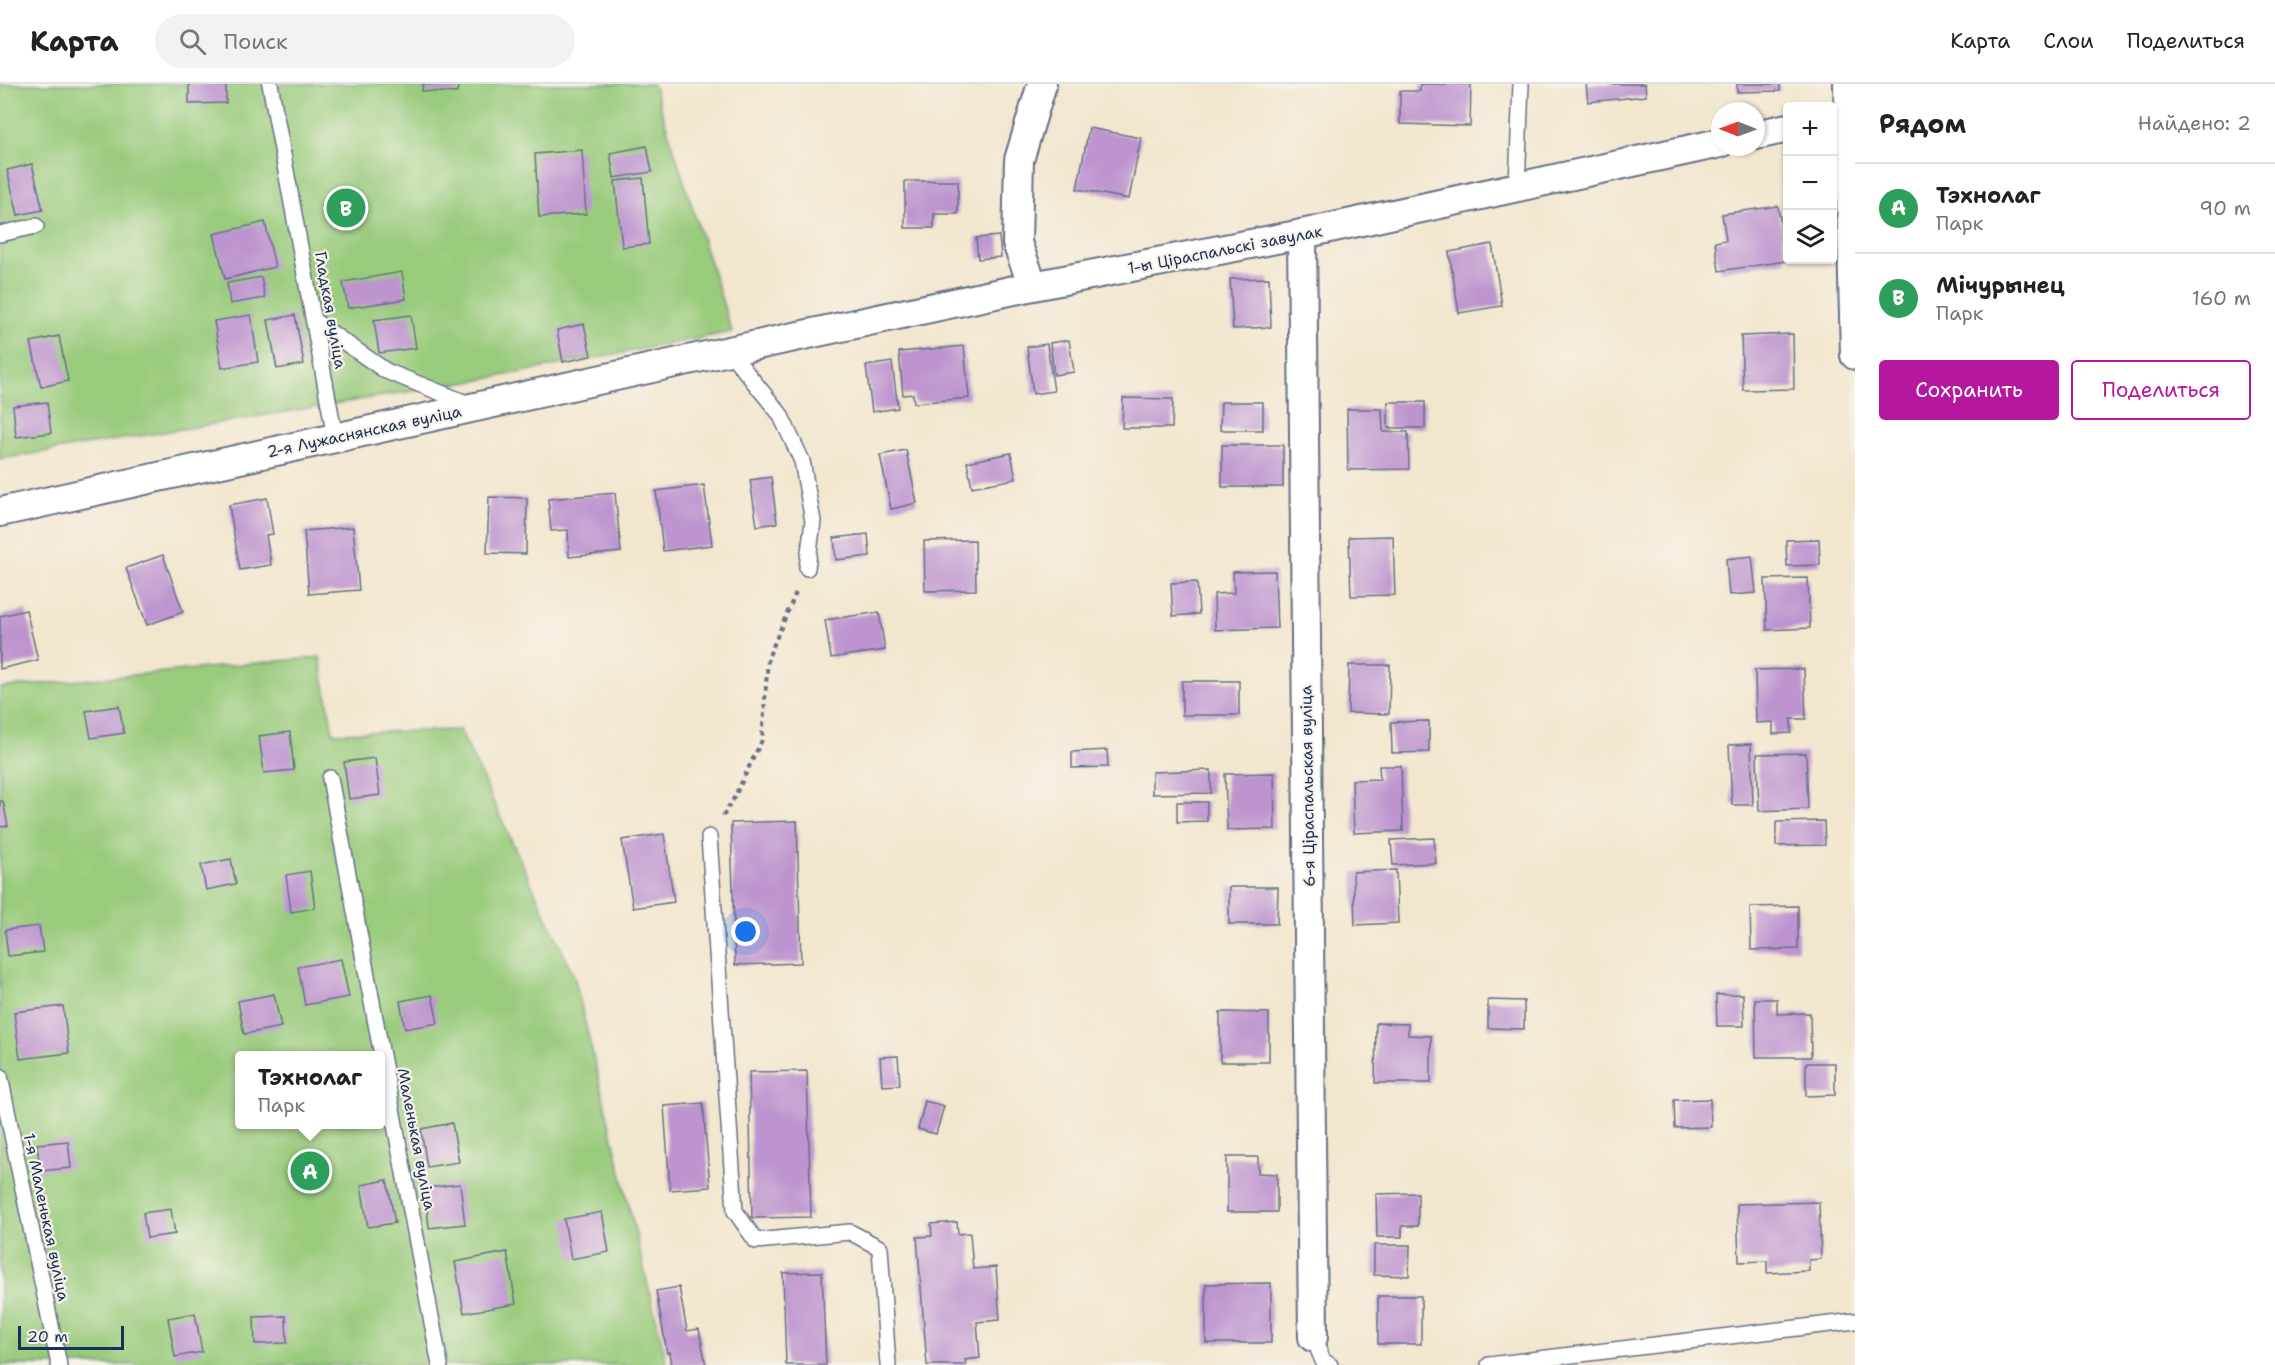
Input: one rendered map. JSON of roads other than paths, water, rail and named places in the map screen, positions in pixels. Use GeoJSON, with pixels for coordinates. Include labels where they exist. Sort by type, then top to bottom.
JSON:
{"type":"FeatureCollection","features":[{"type":"Feature","properties":{"kind":"street"},"geometry":{"type":"LineString","coordinates":[[1033,286],[1017,243],[1019,160],[1042,84]]}},
{"type":"Feature","properties":{"kind":"street"},"geometry":{"type":"LineString","coordinates":[[1848,84],[1846,116],[1855,355]]}},
{"type":"Feature","properties":{"kind":"street"},"geometry":{"type":"LineString","coordinates":[[1765,133],[1783,130]]}},
{"type":"Feature","properties":{"kind":"street","name":"1-ы Ціраспальскі завулак"},"geometry":{"type":"LineString","coordinates":[[729,351],[1033,286],[1302,234],[1711,145]]}},
{"type":"Feature","properties":{"kind":"street","name":"6-я Ціраспальская вуліца"},"geometry":{"type":"LineString","coordinates":[[1302,234],[1313,1337]]}},
{"type":"Feature","properties":{"kind":"street","name":"2-я Лужаснянская вуліца"},"geometry":{"type":"LineString","coordinates":[[0,512],[729,351]]}},
{"type":"Feature","properties":{"kind":"lane","name":"Гладкая вуліца"},"geometry":{"type":"LineString","coordinates":[[270,84],[335,437]]}},
{"type":"Feature","properties":{"kind":"lane"},"geometry":{"type":"LineString","coordinates":[[1517,186],[1521,84]]}},
{"type":"Feature","properties":{"kind":"lane"},"geometry":{"type":"LineString","coordinates":[[0,234],[36,226]]}},
{"type":"Feature","properties":{"kind":"lane"},"geometry":{"type":"LineString","coordinates":[[314,321],[386,371],[474,406]]}},
{"type":"Feature","properties":{"kind":"lane"},"geometry":{"type":"LineString","coordinates":[[729,351],[780,414],[802,461],[813,521],[807,568]]}},
{"type":"Feature","properties":{"kind":"lane","name":"Маленькая вуліца"},"geometry":{"type":"LineString","coordinates":[[330,778],[381,1051]]}},
{"type":"Feature","properties":{"kind":"lane"},"geometry":{"type":"LineString","coordinates":[[710,837],[735,1211],[756,1241],[850,1232],[880,1248],[888,1365]]}},
{"type":"Feature","properties":{"kind":"lane","name":"Маленькая вуліца"},"geometry":{"type":"LineString","coordinates":[[385,1072],[440,1365]]}},
{"type":"Feature","properties":{"kind":"lane","name":"1-я Маленькая вуліца"},"geometry":{"type":"LineString","coordinates":[[0,1076],[59,1365]]}},
{"type":"Feature","properties":{"kind":"lane"},"geometry":{"type":"LineString","coordinates":[[1488,1365],[1855,1321]]}},
{"type":"Feature","properties":{"kind":"lane"},"geometry":{"type":"LineString","coordinates":[[1313,1337],[1323,1361],[1330,1365]]}},
{"type":"Feature","properties":{"kind":"place","name":"Мічурынец"},"geometry":{"type":"Point","coordinates":[346,208]}},
{"type":"Feature","properties":{"kind":"place","name":"Тэхнолаг"},"geometry":{"type":"Point","coordinates":[310,1171]}}]}
